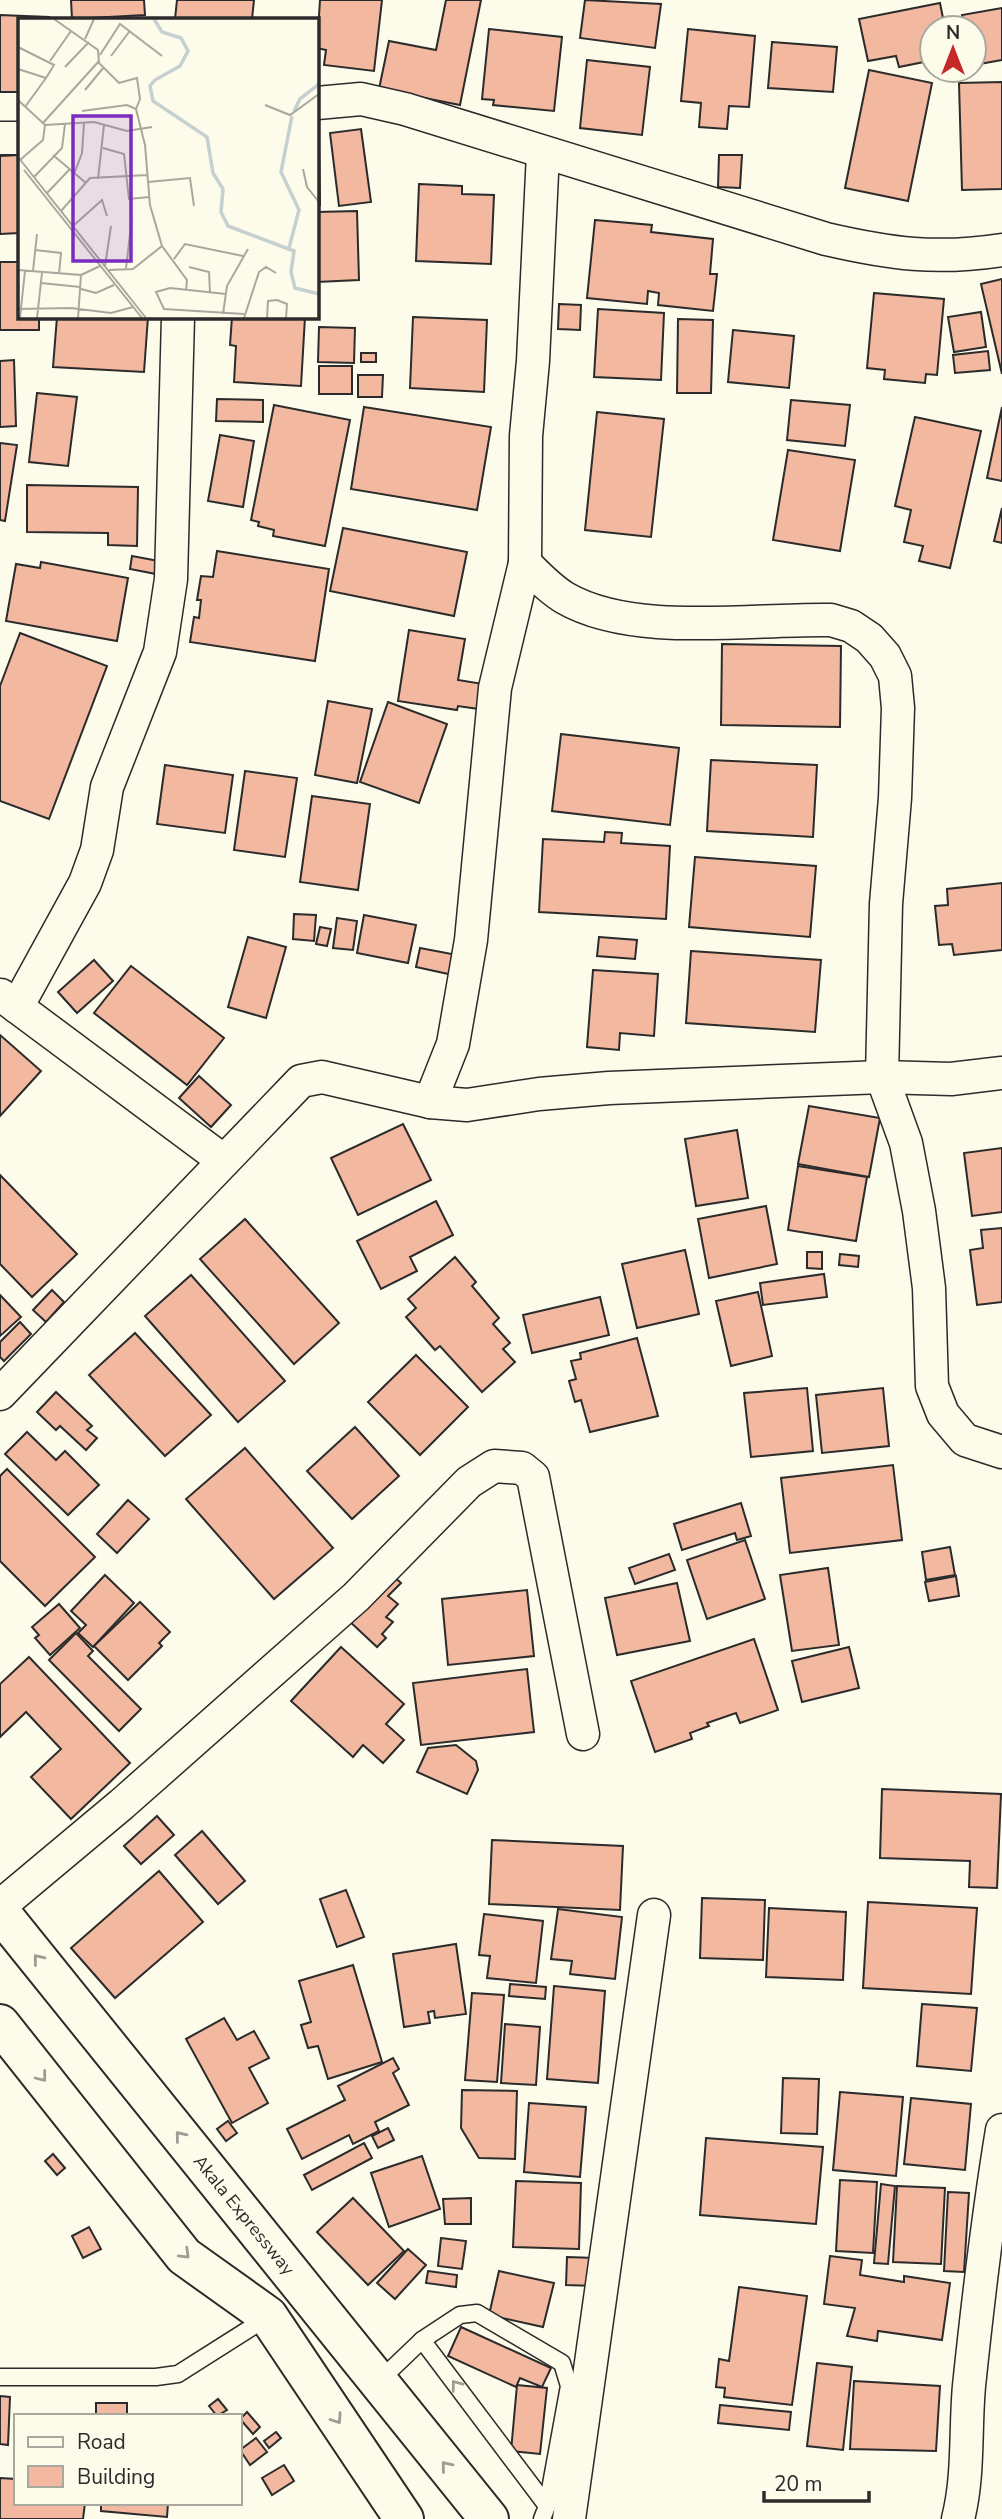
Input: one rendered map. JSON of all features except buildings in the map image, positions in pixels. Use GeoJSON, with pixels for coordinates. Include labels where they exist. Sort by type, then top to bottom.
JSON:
{"type":"FeatureCollection","features":[{"type":"Feature","properties":{"kind":"main road","name":"Akala Expressway"},"geometry":{"type":"LineString","coordinates":[[0,1912],[489,2519]]}},
{"type":"Feature","properties":{"kind":"main road"},"geometry":{"type":"LineString","coordinates":[[0,2024],[184,2256],[268,2316],[404,2519]]}},
{"type":"Feature","properties":{"kind":"street"},"geometry":{"type":"LineString","coordinates":[[318,103],[361,99],[405,108],[827,239],[888,254],[929,256],[1002,250]]}},
{"type":"Feature","properties":{"kind":"street"},"geometry":{"type":"LineString","coordinates":[[0,138],[18,138]]}},
{"type":"Feature","properties":{"kind":"street"},"geometry":{"type":"LineString","coordinates":[[429,1102],[453,1044],[471,940],[495,688],[525,563],[526,436],[543,153]]}},
{"type":"Feature","properties":{"kind":"street"},"geometry":{"type":"LineString","coordinates":[[178,318],[171,579],[160,652],[107,787],[97,850],[85,883],[8,1001],[224,1161]]}},
{"type":"Feature","properties":{"kind":"street"},"geometry":{"type":"LineString","coordinates":[[525,563],[547,585],[568,599],[617,615],[680,624],[831,620],[851,626],[869,638],[885,656],[895,676],[898,708],[895,798],[886,904],[883,1077],[906,1143],[919,1211],[929,1288],[932,1386],[943,1414],[965,1440],[1002,1452]]}},
{"type":"Feature","properties":{"kind":"street"},"geometry":{"type":"LineString","coordinates":[[0,1394],[301,1081],[322,1077],[429,1102],[467,1105],[539,1094],[609,1088],[883,1077],[951,1079],[1002,1073]]}},
{"type":"Feature","properties":{"kind":"street"},"geometry":{"type":"LineString","coordinates":[[0,1906],[122,1804],[335,1616],[469,1482],[494,1466],[522,1468],[533,1477],[583,1734]]}},
{"type":"Feature","properties":{"kind":"street"},"geometry":{"type":"LineString","coordinates":[[553,2515],[654,1915]]}},
{"type":"Feature","properties":{"kind":"street"},"geometry":{"type":"LineString","coordinates":[[958,2519],[963,2496],[966,2426],[981,2260],[1002,2130]]}},
{"type":"Feature","properties":{"kind":"lane"},"geometry":{"type":"LineString","coordinates":[[378,2382],[422,2340],[460,2315],[477,2313],[562,2363],[569,2386],[553,2515]]}},
{"type":"Feature","properties":{"kind":"lane"},"geometry":{"type":"LineString","coordinates":[[0,2377],[156,2377],[178,2374],[268,2316]]}},
{"type":"Feature","properties":{"kind":"lane"},"geometry":{"type":"LineString","coordinates":[[422,2340],[553,2515]]}}]}
